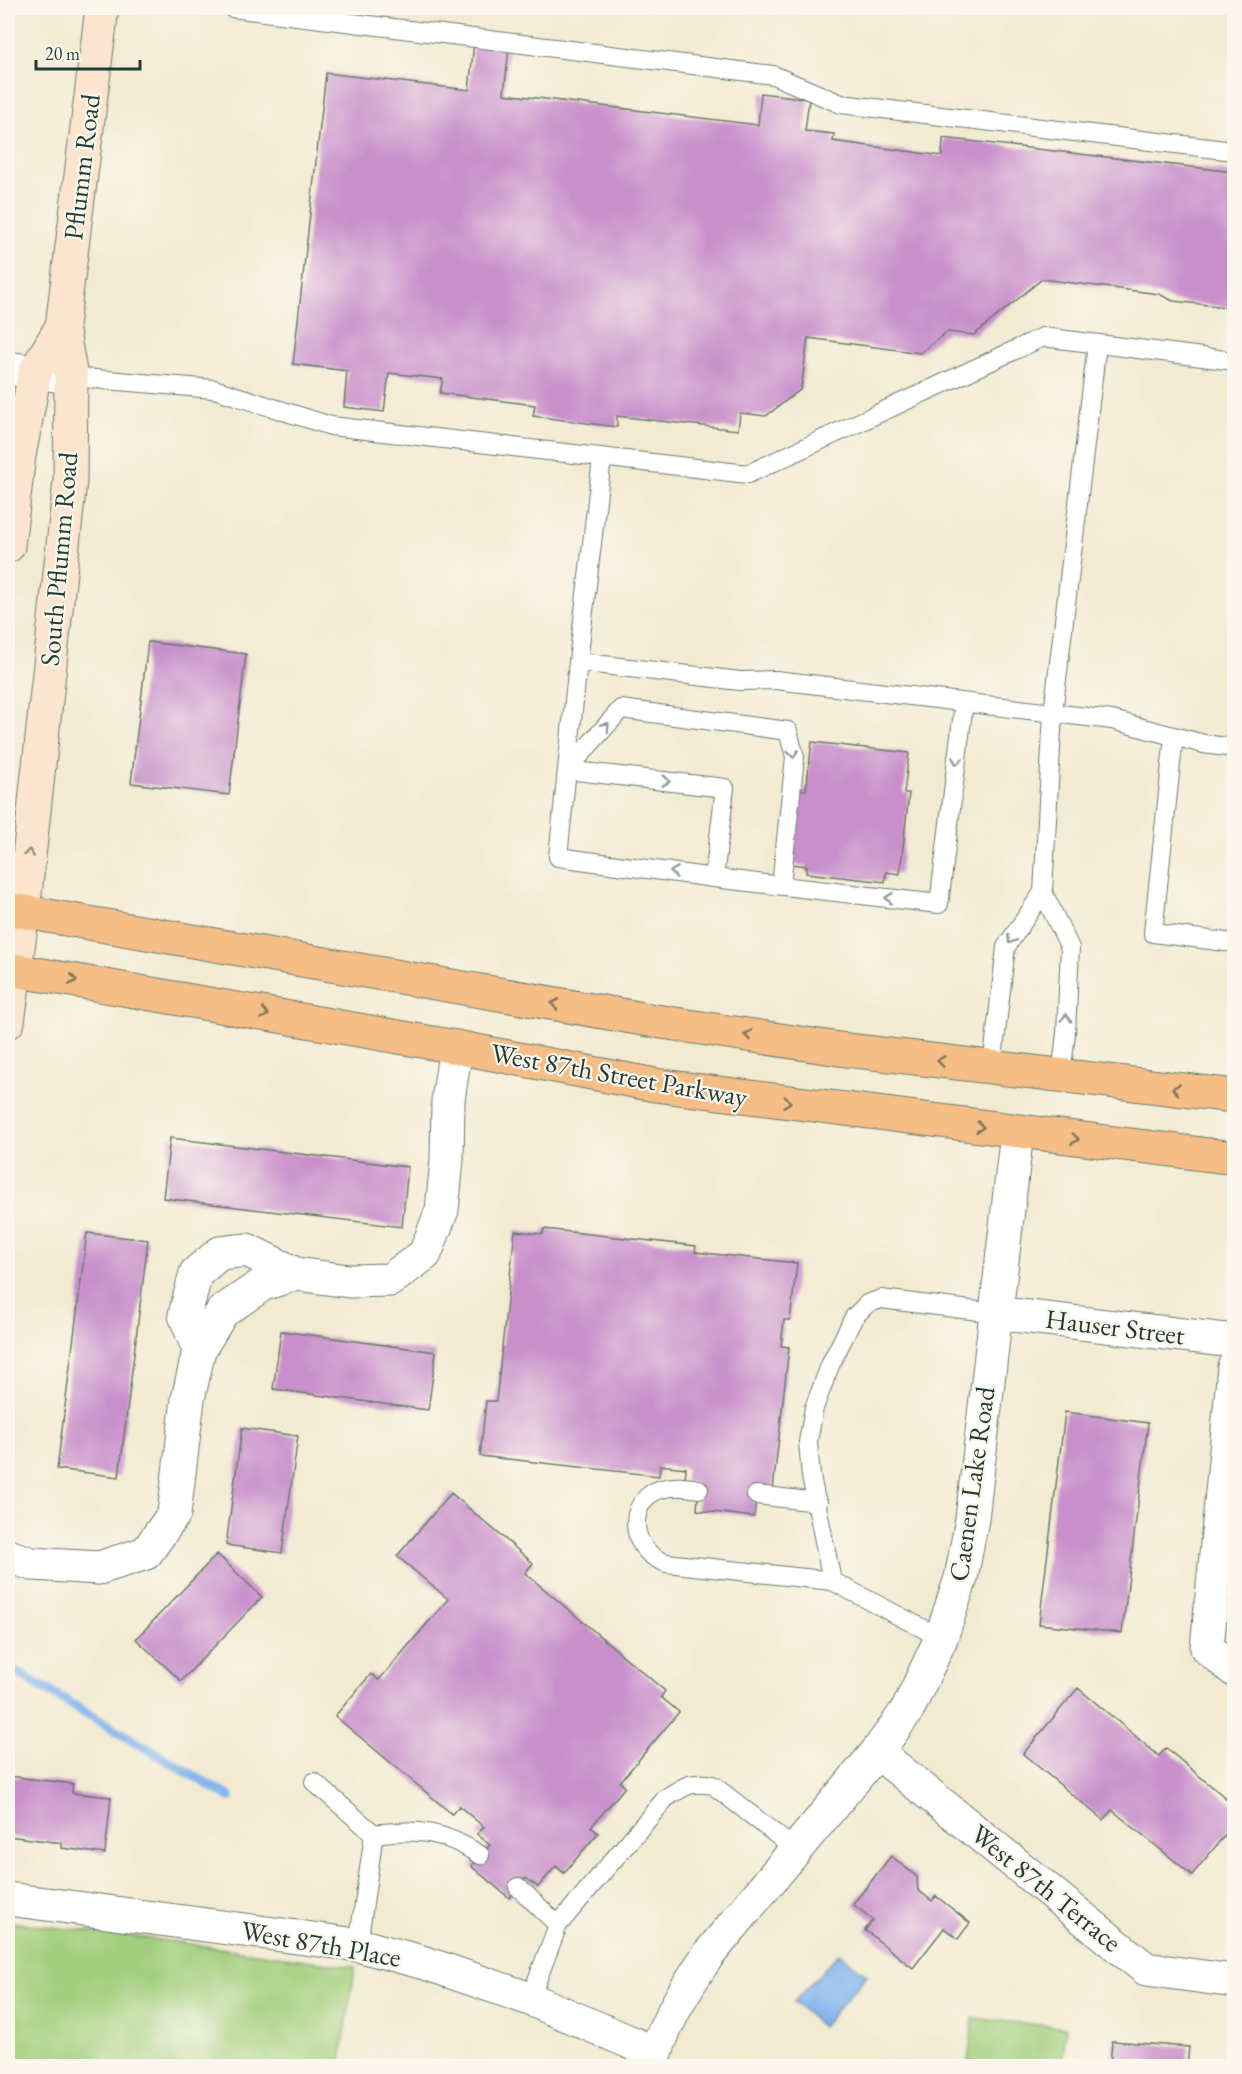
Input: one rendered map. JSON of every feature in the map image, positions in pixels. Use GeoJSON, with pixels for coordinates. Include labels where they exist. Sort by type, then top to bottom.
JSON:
{"type":"FeatureCollection","features":[{"type":"Feature","properties":{"kind":"main road","name":"Pflumm Road"},"geometry":{"type":"LineString","coordinates":[[62,326],[102,8]]}},
{"type":"Feature","properties":{"kind":"main road","name":"South Pflumm Road"},"geometry":{"type":"LineString","coordinates":[[8,546],[19,456],[21,370],[62,326]]}},
{"type":"Feature","properties":{"kind":"main road","name":"South Pflumm Road"},"geometry":{"type":"LineString","coordinates":[[8,1022],[15,910],[70,481],[71,377],[62,326]]}},
{"type":"Feature","properties":{"kind":"main road"},"geometry":{"type":"LineString","coordinates":[[15,910],[660,1022],[839,1049],[1234,1096]]}},
{"type":"Feature","properties":{"kind":"main road","name":"West 87th Street Parkway"},"geometry":{"type":"LineString","coordinates":[[11,969],[456,1047],[655,1085],[1234,1158]]}},
{"type":"Feature","properties":{"kind":"street"},"geometry":{"type":"LineString","coordinates":[[21,370],[71,377]]}},
{"type":"Feature","properties":{"kind":"street"},"geometry":{"type":"LineString","coordinates":[[199,1350],[185,1315],[196,1274],[220,1253],[247,1250],[296,1274],[349,1281],[390,1280],[425,1254],[442,1210],[447,1160],[448,1100],[456,1047]]}},
{"type":"Feature","properties":{"kind":"street","name":"Caenen Lake Road"},"geometry":{"type":"LineString","coordinates":[[653,2060],[664,2030],[690,1981],[709,1954],[877,1752],[908,1709],[941,1638],[961,1578],[972,1518],[1017,1131]]}},
{"type":"Feature","properties":{"kind":"street"},"geometry":{"type":"LineString","coordinates":[[16,1564],[99,1568],[146,1552],[174,1514],[188,1399],[199,1350],[222,1312],[263,1284],[296,1274]]}},
{"type":"Feature","properties":{"kind":"street","name":"Hauser Street"},"geometry":{"type":"LineString","coordinates":[[995,1313],[1234,1341]]}},
{"type":"Feature","properties":{"kind":"street"},"geometry":{"type":"LineString","coordinates":[[1234,1366],[1207,1648],[1234,1670]]}},
{"type":"Feature","properties":{"kind":"street","name":"West 87th Terrace"},"geometry":{"type":"LineString","coordinates":[[877,1752],[1146,1969],[1234,1981]]}},
{"type":"Feature","properties":{"kind":"street","name":"West 87th Place"},"geometry":{"type":"LineString","coordinates":[[8,1899],[358,1945],[425,1963],[530,1999],[653,2060]]}},
{"type":"Feature","properties":{"kind":"lane"},"geometry":{"type":"LineString","coordinates":[[232,8],[773,75],[841,104],[1234,151]]}},
{"type":"Feature","properties":{"kind":"lane"},"geometry":{"type":"LineString","coordinates":[[71,377],[214,388],[331,426],[748,474],[1044,337],[1234,361]]}},
{"type":"Feature","properties":{"kind":"lane"},"geometry":{"type":"LineString","coordinates":[[1061,1076],[1066,1033],[1070,948],[1043,892],[1053,713],[1097,344]]}},
{"type":"Feature","properties":{"kind":"lane"},"geometry":{"type":"LineString","coordinates":[[602,458],[558,857],[939,904],[964,703]]}},
{"type":"Feature","properties":{"kind":"lane"},"geometry":{"type":"LineString","coordinates":[[578,662],[740,681],[776,680],[1112,720],[1204,744],[1234,748]]}},
{"type":"Feature","properties":{"kind":"lane"},"geometry":{"type":"LineString","coordinates":[[567,770],[621,709],[788,730],[795,757],[781,885]]}},
{"type":"Feature","properties":{"kind":"lane"},"geometry":{"type":"LineString","coordinates":[[1174,736],[1153,933],[1234,943]]}},
{"type":"Feature","properties":{"kind":"lane"},"geometry":{"type":"LineString","coordinates":[[567,770],[725,788],[714,878]]}},
{"type":"Feature","properties":{"kind":"lane"},"geometry":{"type":"LineString","coordinates":[[992,1067],[1006,947],[1043,892]]}},
{"type":"Feature","properties":{"kind":"lane"},"geometry":{"type":"LineString","coordinates":[[832,1581],[811,1476],[808,1442],[814,1408],[831,1364],[854,1317],[867,1304],[881,1299],[995,1313]]}},
{"type":"Feature","properties":{"kind":"lane"},"geometry":{"type":"LineString","coordinates":[[699,1489],[677,1486],[660,1489],[645,1497],[637,1513],[635,1527],[640,1542],[650,1554],[666,1563],[832,1581],[941,1638]]}},
{"type":"Feature","properties":{"kind":"lane"},"geometry":{"type":"LineString","coordinates":[[756,1496],[818,1503]]}},
{"type":"Feature","properties":{"kind":"lane"},"geometry":{"type":"LineString","coordinates":[[314,1782],[374,1834],[420,1831],[440,1834],[480,1855]]}},
{"type":"Feature","properties":{"kind":"lane"},"geometry":{"type":"LineString","coordinates":[[530,1999],[558,1925],[666,1798],[682,1787],[698,1782],[713,1785],[796,1850]]}},
{"type":"Feature","properties":{"kind":"lane"},"geometry":{"type":"LineString","coordinates":[[358,1945],[374,1834]]}},
{"type":"Feature","properties":{"kind":"lane"},"geometry":{"type":"LineString","coordinates":[[518,1887],[558,1925]]}},
{"type":"Feature","properties":{"kind":"green space"},"geometry":{"type":"Polygon","coordinates":[[[8,1922],[146,1938],[355,1967],[340,2066],[8,2066],[8,1922]]]}},
{"type":"Feature","properties":{"kind":"green space"},"geometry":{"type":"Polygon","coordinates":[[[973,2018],[1066,2028],[1062,2066],[968,2066],[973,2018]]]}},
{"type":"Feature","properties":{"kind":"water"},"geometry":{"type":"Polygon","coordinates":[[[839,1953],[867,1975],[822,2027],[794,2002],[839,1953]]]}},
{"type":"Feature","properties":{"kind":"building"},"geometry":{"type":"Polygon","coordinates":[[[474,42],[509,47],[504,94],[758,125],[761,93],[809,99],[805,131],[834,134],[833,141],[942,156],[943,138],[1234,172],[1234,308],[1173,301],[1159,294],[1042,279],[974,335],[947,332],[920,353],[808,338],[801,389],[766,416],[740,413],[738,430],[617,416],[617,427],[533,416],[535,405],[440,393],[443,379],[389,373],[384,412],[344,407],[347,371],[293,364],[326,73],[469,90],[474,42]]]}},
{"type":"Feature","properties":{"kind":"building"},"geometry":{"type":"Polygon","coordinates":[[[148,642],[246,654],[229,795],[131,783],[148,642]]]}},
{"type":"Feature","properties":{"kind":"building"},"geometry":{"type":"Polygon","coordinates":[[[812,742],[909,753],[904,793],[909,793],[900,874],[886,872],[885,882],[806,873],[807,866],[784,863],[793,789],[806,790],[812,742]]]}},
{"type":"Feature","properties":{"kind":"building"},"geometry":{"type":"Polygon","coordinates":[[[170,1138],[408,1167],[402,1227],[163,1198],[170,1138]]]}},
{"type":"Feature","properties":{"kind":"building"},"geometry":{"type":"Polygon","coordinates":[[[544,1229],[696,1246],[695,1252],[797,1263],[790,1320],[784,1320],[781,1346],[789,1347],[773,1490],[757,1488],[754,1517],[697,1510],[699,1483],[685,1482],[686,1468],[660,1465],[659,1476],[480,1456],[486,1401],[496,1401],[515,1231],[543,1234],[544,1229]]]}},
{"type":"Feature","properties":{"kind":"building"},"geometry":{"type":"Polygon","coordinates":[[[87,1233],[148,1240],[119,1477],[57,1469],[87,1233]]]}},
{"type":"Feature","properties":{"kind":"building"},"geometry":{"type":"Polygon","coordinates":[[[281,1331],[436,1352],[428,1410],[273,1389],[281,1331]]]}},
{"type":"Feature","properties":{"kind":"building"},"geometry":{"type":"Polygon","coordinates":[[[1065,1412],[1148,1423],[1122,1633],[1039,1624],[1065,1412]]]}},
{"type":"Feature","properties":{"kind":"building"},"geometry":{"type":"Polygon","coordinates":[[[242,1428],[298,1436],[282,1553],[226,1545],[242,1428]]]}},
{"type":"Feature","properties":{"kind":"building"},"geometry":{"type":"Polygon","coordinates":[[[451,1493],[533,1563],[525,1573],[665,1691],[661,1697],[679,1712],[620,1782],[625,1787],[591,1827],[598,1833],[564,1873],[556,1866],[538,1887],[526,1878],[509,1898],[471,1866],[490,1845],[477,1834],[484,1827],[459,1806],[452,1814],[335,1716],[371,1674],[379,1680],[448,1599],[397,1556],[451,1493]]]}},
{"type":"Feature","properties":{"kind":"building"},"geometry":{"type":"Polygon","coordinates":[[[217,1554],[262,1597],[181,1681],[136,1639],[217,1554]]]}},
{"type":"Feature","properties":{"kind":"building"},"geometry":{"type":"Polygon","coordinates":[[[1078,1688],[1159,1756],[1166,1748],[1234,1805],[1234,1824],[1192,1875],[1112,1810],[1103,1820],[1023,1754],[1078,1688]]]}},
{"type":"Feature","properties":{"kind":"building"},"geometry":{"type":"Polygon","coordinates":[[[8,1776],[73,1784],[72,1793],[111,1797],[105,1854],[62,1848],[62,1843],[8,1836],[8,1776]]]}},
{"type":"Feature","properties":{"kind":"building"},"geometry":{"type":"Polygon","coordinates":[[[891,1856],[917,1877],[918,1890],[932,1901],[936,1896],[970,1923],[958,1939],[944,1928],[913,1968],[865,1930],[873,1920],[853,1904],[891,1856]]]}},
{"type":"Feature","properties":{"kind":"building"},"geometry":{"type":"Polygon","coordinates":[[[1112,2041],[1189,2047],[1187,2066],[1110,2066],[1112,2041]]]}},
{"type":"Feature","properties":{"kind":"waterway"},"geometry":{"type":"LineString","coordinates":[[8,1667],[230,1797]]}}]}
